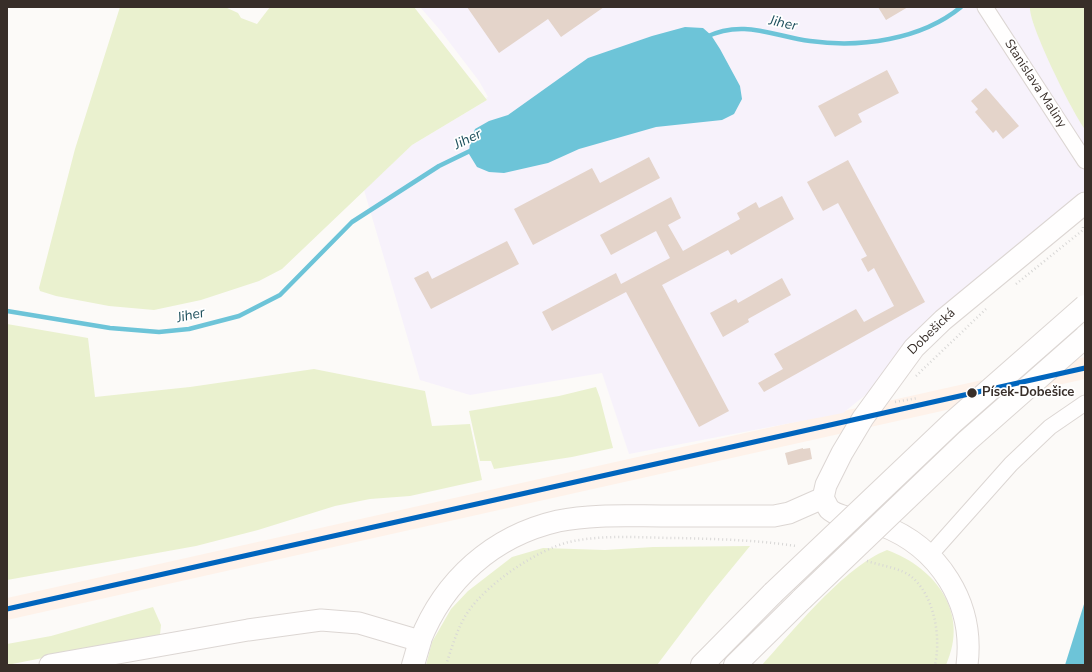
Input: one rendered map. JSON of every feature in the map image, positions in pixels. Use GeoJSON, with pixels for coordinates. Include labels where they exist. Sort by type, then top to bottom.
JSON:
{"type":"FeatureCollection","features":[{"type":"Feature","properties":{"kind":"highway"},"geometry":{"type":"LineString","coordinates":[[702,665],[773,593],[953,422],[1085,306]]}},
{"type":"Feature","properties":{"kind":"highway"},"geometry":{"type":"LineString","coordinates":[[735,665],[968,441],[1085,337]]}},
{"type":"Feature","properties":{"kind":"highway"},"geometry":{"type":"LineString","coordinates":[[413,665],[420,641]]}},
{"type":"Feature","properties":{"kind":"street","name":"Stanislava Maliny"},"geometry":{"type":"LineString","coordinates":[[985,7],[1085,161]]}},
{"type":"Feature","properties":{"kind":"street","name":"Dobešická"},"geometry":{"type":"LineString","coordinates":[[823,498],[826,485],[842,453],[863,418],[914,348],[943,320],[1079,207]]}},
{"type":"Feature","properties":{"kind":"street"},"geometry":{"type":"LineString","coordinates":[[930,555],[1011,464],[1050,427],[1085,403]]}},
{"type":"Feature","properties":{"kind":"street"},"geometry":{"type":"LineString","coordinates":[[50,665],[248,630],[321,620],[370,626],[420,641],[434,610],[449,588],[464,572],[482,556],[506,540],[541,526],[578,518],[622,516],[774,516],[789,513],[823,498],[829,509],[836,514],[882,526],[903,535],[930,555],[943,570],[961,602],[965,618],[968,654],[967,665]]}},
{"type":"Feature","properties":{"kind":"path"},"geometry":{"type":"LineString","coordinates":[[1011,288],[1083,230],[1079,207]]}},
{"type":"Feature","properties":{"kind":"path"},"geometry":{"type":"LineString","coordinates":[[911,382],[989,306]]}},
{"type":"Feature","properties":{"kind":"path"},"geometry":{"type":"LineString","coordinates":[[446,665],[462,624],[470,609],[480,598],[510,573],[530,560],[550,549],[569,542],[597,538],[721,539],[797,546]]}},
{"type":"Feature","properties":{"kind":"path"},"geometry":{"type":"LineString","coordinates":[[865,561],[901,571],[913,578],[922,588],[933,615],[938,638],[935,665]]}},
{"type":"Feature","properties":{"kind":"shaded area"},"geometry":{"type":"Polygon","coordinates":[[[420,7],[1085,7],[1085,194],[873,389],[843,413],[629,454],[602,373],[470,395],[420,380],[364,190],[412,145],[487,100],[486,98],[488,97],[479,81],[440,30],[420,7]]]}},
{"type":"Feature","properties":{"kind":"shaded area"},"geometry":{"type":"Polygon","coordinates":[[[1085,357],[1085,379],[7,620],[7,598],[1085,357]]]}},
{"type":"Feature","properties":{"kind":"green space"},"geometry":{"type":"Polygon","coordinates":[[[120,7],[225,7],[238,13],[241,18],[257,24],[270,7],[414,7],[487,100],[412,145],[282,269],[259,281],[201,300],[154,310],[109,306],[56,296],[40,291],[39,288],[75,149],[120,7]]]}},
{"type":"Feature","properties":{"kind":"green space"},"geometry":{"type":"Polygon","coordinates":[[[1030,7],[1085,7],[1085,129],[1071,106],[1043,49],[1031,16],[1030,7]]]}},
{"type":"Feature","properties":{"kind":"green space"},"geometry":{"type":"Polygon","coordinates":[[[7,324],[88,338],[95,397],[190,387],[314,369],[425,391],[432,426],[470,424],[482,480],[410,496],[370,499],[335,506],[258,530],[196,546],[7,580],[7,324]]]}},
{"type":"Feature","properties":{"kind":"green space"},"geometry":{"type":"Polygon","coordinates":[[[596,387],[613,448],[572,457],[494,469],[491,461],[480,461],[469,411],[559,396],[596,387]]]}},
{"type":"Feature","properties":{"kind":"green space"},"geometry":{"type":"Polygon","coordinates":[[[750,546],[709,596],[657,665],[426,665],[432,642],[451,609],[468,591],[512,557],[543,548],[605,550],[653,547],[750,546]]]}},
{"type":"Feature","properties":{"kind":"green space"},"geometry":{"type":"Polygon","coordinates":[[[887,550],[905,558],[920,568],[934,581],[944,595],[951,611],[954,628],[952,646],[946,665],[762,665],[837,584],[871,558],[887,550]]]}},
{"type":"Feature","properties":{"kind":"green space"},"geometry":{"type":"Polygon","coordinates":[[[153,607],[161,625],[160,635],[7,665],[7,644],[51,636],[153,607]]]}},
{"type":"Feature","properties":{"kind":"water"},"geometry":{"type":"Polygon","coordinates":[[[685,27],[703,28],[711,35],[720,49],[740,86],[742,99],[734,114],[722,120],[656,127],[579,149],[548,163],[504,173],[489,172],[477,167],[469,154],[470,142],[475,129],[489,121],[508,115],[588,58],[652,36],[685,27]]]}},
{"type":"Feature","properties":{"kind":"water"},"geometry":{"type":"Polygon","coordinates":[[[1085,601],[1085,665],[1065,665],[1085,601]]]}},
{"type":"Feature","properties":{"kind":"building"},"geometry":{"type":"Polygon","coordinates":[[[467,7],[604,7],[561,37],[548,19],[499,53],[467,7]]]}},
{"type":"Feature","properties":{"kind":"building"},"geometry":{"type":"Polygon","coordinates":[[[878,7],[908,7],[886,20],[878,7]]]}},
{"type":"Feature","properties":{"kind":"building"},"geometry":{"type":"Polygon","coordinates":[[[887,70],[899,93],[858,114],[862,122],[835,137],[818,106],[887,70]]]}},
{"type":"Feature","properties":{"kind":"building"},"geometry":{"type":"Polygon","coordinates":[[[986,88],[1019,126],[1003,139],[996,130],[993,133],[975,112],[978,109],[971,101],[986,88]]]}},
{"type":"Feature","properties":{"kind":"building"},"geometry":{"type":"Polygon","coordinates":[[[649,157],[660,178],[533,245],[514,209],[592,168],[600,183],[649,157]]]}},
{"type":"Feature","properties":{"kind":"building"},"geometry":{"type":"Polygon","coordinates":[[[848,160],[925,302],[764,392],[758,383],[783,369],[774,354],[856,309],[864,322],[894,306],[874,268],[868,272],[861,259],[867,256],[838,203],[823,211],[807,182],[848,160]]]}},
{"type":"Feature","properties":{"kind":"building"},"geometry":{"type":"Polygon","coordinates":[[[782,196],[794,219],[731,255],[728,250],[662,285],[729,411],[699,427],[626,292],[552,331],[542,312],[616,273],[621,284],[670,258],[656,231],[611,255],[600,235],[671,197],[681,218],[668,225],[683,251],[740,219],[737,213],[756,202],[759,208],[782,196]]]}},
{"type":"Feature","properties":{"kind":"building"},"geometry":{"type":"Polygon","coordinates":[[[507,241],[519,264],[431,309],[414,278],[428,271],[432,279],[507,241]]]}},
{"type":"Feature","properties":{"kind":"building"},"geometry":{"type":"Polygon","coordinates":[[[782,278],[791,295],[748,319],[749,322],[723,337],[710,313],[736,299],[738,303],[782,278]]]}},
{"type":"Feature","properties":{"kind":"building"},"geometry":{"type":"Polygon","coordinates":[[[803,448],[810,448],[812,459],[788,465],[785,453],[803,448]]]}},
{"type":"Feature","properties":{"kind":"waterway","name":"Jiher"},"geometry":{"type":"LineString","coordinates":[[706,37],[733,29],[745,29],[758,30],[796,39],[829,43],[869,42],[909,34],[928,27],[961,7]]}},
{"type":"Feature","properties":{"kind":"waterway","name":"Jiher"},"geometry":{"type":"LineString","coordinates":[[7,311],[110,328],[159,332],[189,329],[239,316],[280,295],[352,222],[439,166],[474,149]]}},
{"type":"Feature","properties":{"kind":"transit line"},"geometry":{"type":"LineString","coordinates":[[7,609],[1085,368]]}},
{"type":"Feature","properties":{"kind":"place","name":"Písek-Dobešice"},"geometry":{"type":"Point","coordinates":[972,393]}}]}
